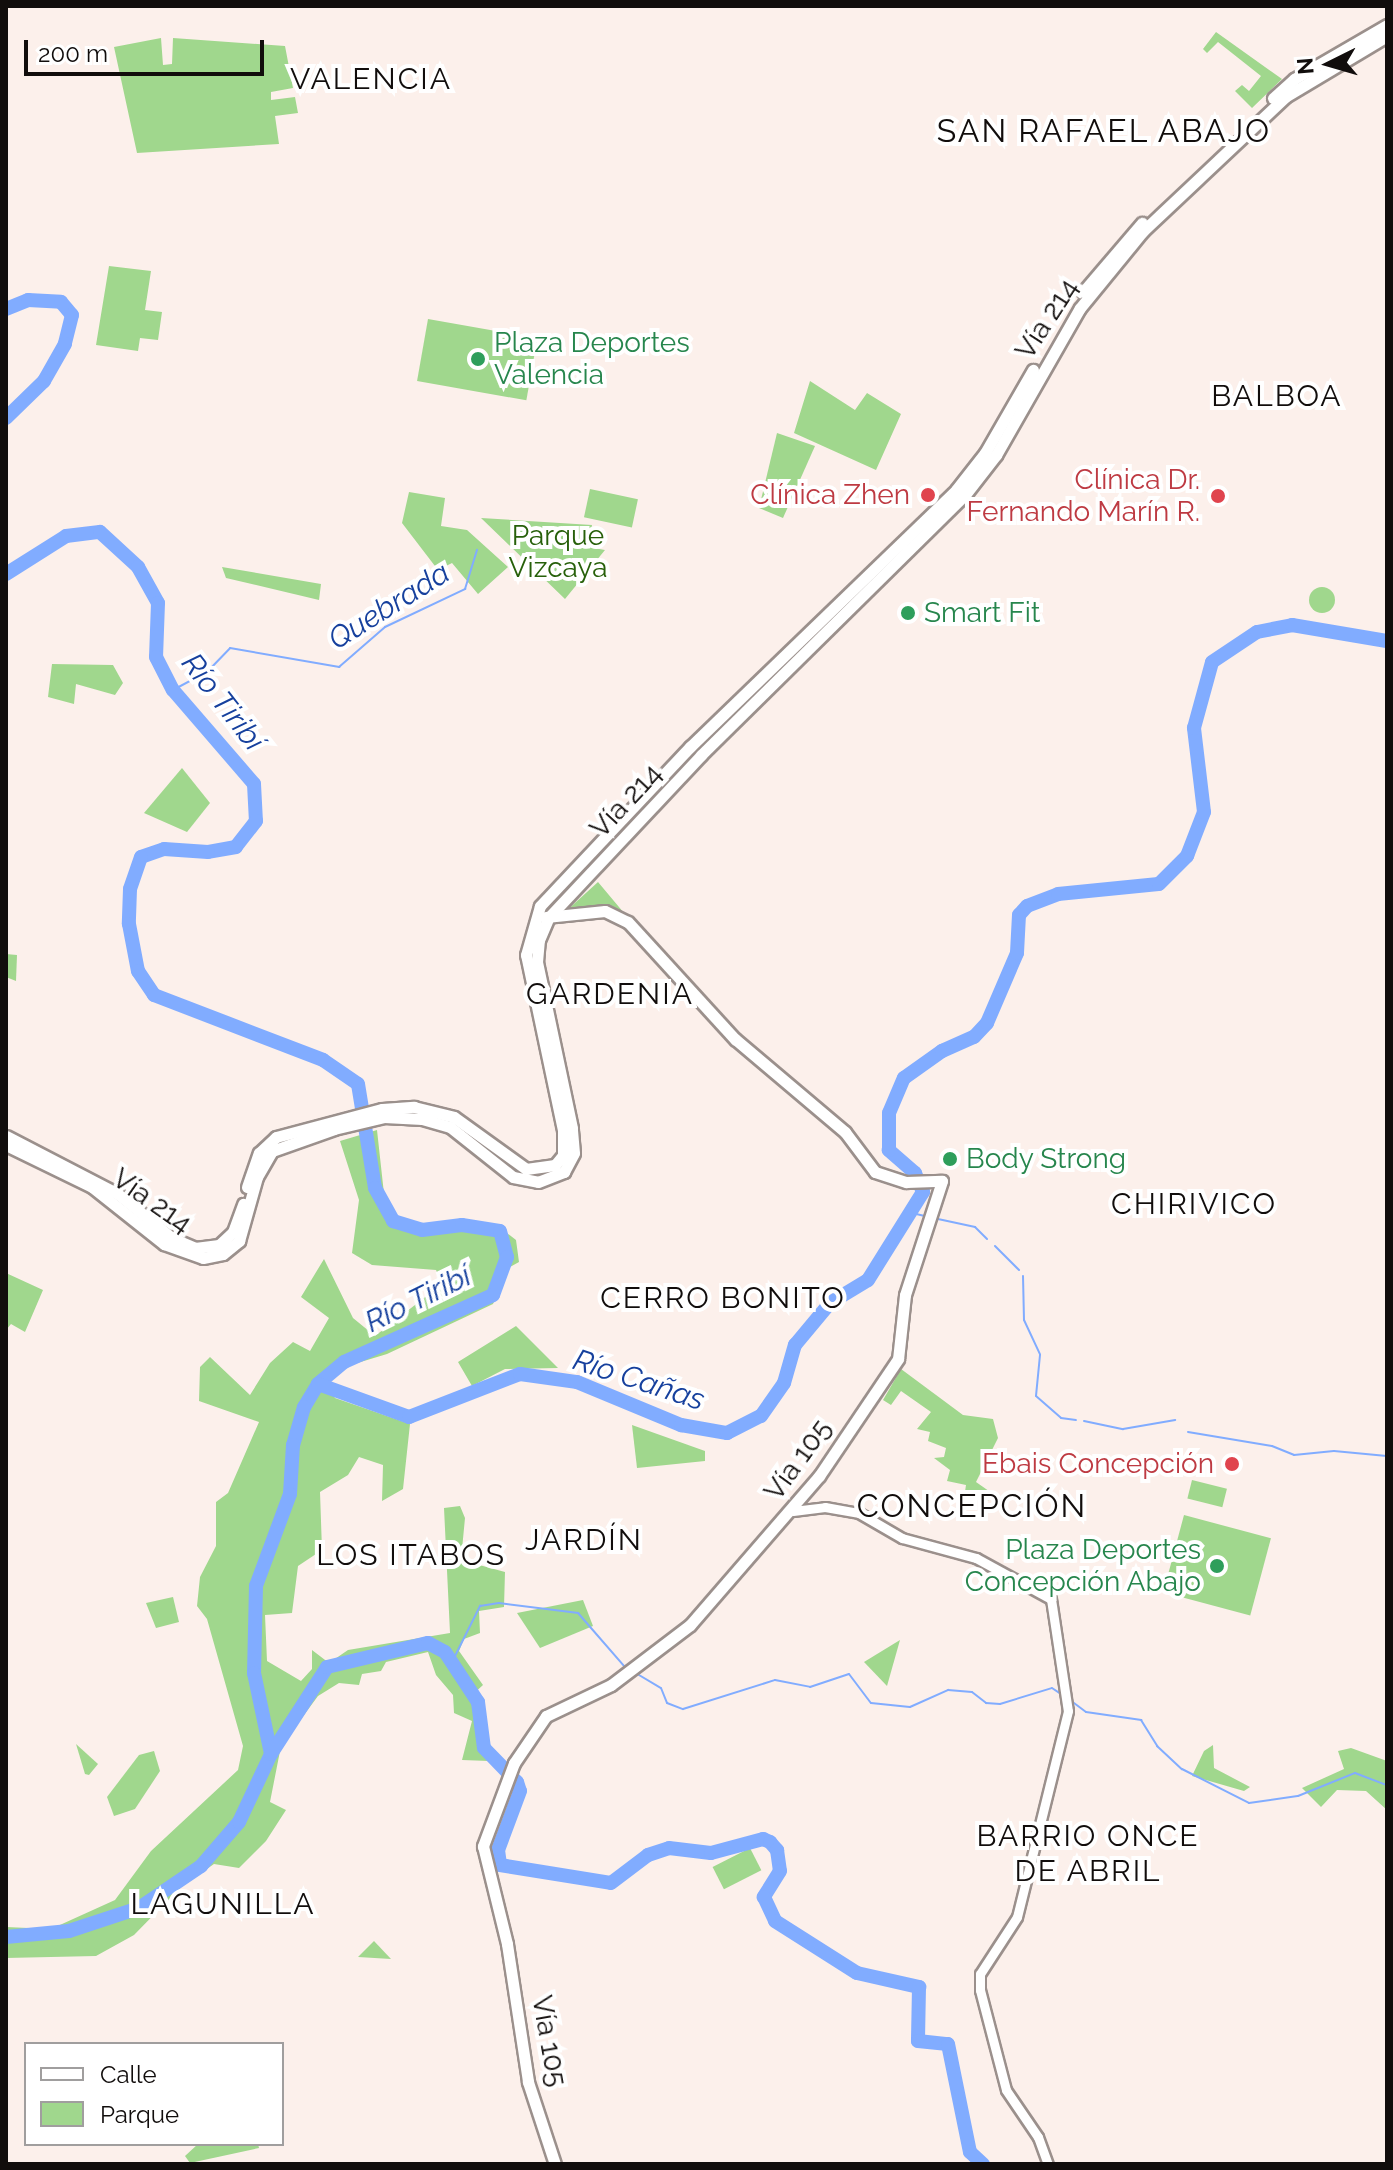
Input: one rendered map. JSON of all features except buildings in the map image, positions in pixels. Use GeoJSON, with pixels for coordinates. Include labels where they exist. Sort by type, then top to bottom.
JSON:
{"type":"FeatureCollection","features":[{"type":"Feature","properties":{"kind":"main road","name":"Vía 214"},"geometry":{"type":"LineString","coordinates":[[6,1136],[118,1194],[172,1238],[201,1249],[219,1245],[233,1232],[263,1147],[276,1137],[414,1107],[454,1117],[519,1165],[546,1170],[555,1165],[563,1155],[563,1130],[526,955],[535,916],[558,885],[631,815],[690,747],[956,490],[985,453],[1058,326],[1124,240],[1294,79],[1387,25]]}},
{"type":"Feature","properties":{"kind":"main road","name":"Vía 214"},"geometry":{"type":"LineString","coordinates":[[383,1113],[450,1127],[525,1181],[552,1181],[564,1172],[574,1153],[572,1128],[537,962],[539,940],[549,917],[712,744],[965,495],[996,455],[1080,308],[1143,231],[1285,97],[1387,36]]}},
{"type":"Feature","properties":{"kind":"main road","name":"Vía 105"},"geometry":{"type":"LineString","coordinates":[[535,916],[605,911],[628,922],[735,1039],[845,1132],[875,1172],[906,1182],[942,1181],[905,1295],[898,1359],[793,1511],[690,1625],[632,1671],[546,1716],[514,1763],[483,1846],[507,1944],[528,2082],[555,2164]]}},
{"type":"Feature","properties":{"kind":"main road","name":"Vía 214"},"geometry":{"type":"LineString","coordinates":[[6,1145],[92,1187],[164,1244],[203,1258],[223,1254],[239,1241],[257,1177],[272,1151],[333,1124]]}},
{"type":"Feature","properties":{"kind":"street"},"geometry":{"type":"LineString","coordinates":[[793,1511],[825,1507],[859,1513],[902,1538],[976,1558],[1051,1599],[1068,1711],[1017,1917],[980,1974],[980,1990],[1006,2090],[1038,2137],[1048,2164]]}},
{"type":"Feature","properties":{"kind":"green space"},"geometry":{"type":"Polygon","coordinates":[[[1216,32],[1282,79],[1252,108],[1235,91],[1242,85],[1249,91],[1261,76],[1218,42],[1207,53],[1203,49],[1216,32]]]}},
{"type":"Feature","properties":{"kind":"green space"},"geometry":{"type":"Polygon","coordinates":[[[161,38],[163,65],[172,64],[173,38],[285,46],[293,88],[271,92],[271,100],[295,97],[298,113],[275,116],[279,144],[137,153],[114,47],[161,38]]]}},
{"type":"Feature","properties":{"kind":"green space"},"geometry":{"type":"Polygon","coordinates":[[[109,266],[151,271],[145,310],[162,312],[158,340],[140,338],[138,351],[96,345],[109,266]]]}},
{"type":"Feature","properties":{"kind":"green space","name":"Plaza Deportes Valencia"},"geometry":{"type":"Polygon","coordinates":[[[428,319],[537,338],[526,400],[417,381],[428,319]]]}},
{"type":"Feature","properties":{"kind":"green space"},"geometry":{"type":"Polygon","coordinates":[[[810,381],[855,410],[867,393],[901,414],[876,470],[794,433],[810,381]]]}},
{"type":"Feature","properties":{"kind":"green space"},"geometry":{"type":"Polygon","coordinates":[[[777,433],[815,446],[783,518],[759,508],[777,433]]]}},
{"type":"Feature","properties":{"kind":"green space"},"geometry":{"type":"Polygon","coordinates":[[[590,489],[638,499],[632,528],[584,517],[590,489]]]}},
{"type":"Feature","properties":{"kind":"green space"},"geometry":{"type":"Polygon","coordinates":[[[409,492],[445,498],[441,526],[467,530],[508,567],[478,594],[452,563],[438,570],[402,523],[409,492]]]}},
{"type":"Feature","properties":{"kind":"green space","name":"Parque Vizcaya"},"geometry":{"type":"Polygon","coordinates":[[[481,518],[592,525],[588,547],[605,550],[565,599],[481,518]]]}},
{"type":"Feature","properties":{"kind":"green space"},"geometry":{"type":"Polygon","coordinates":[[[222,567],[321,584],[319,600],[226,578],[222,567]]]}},
{"type":"Feature","properties":{"kind":"green space"},"geometry":{"type":"Polygon","coordinates":[[[1322,587],[1331,591],[1335,600],[1331,609],[1322,613],[1313,609],[1309,600],[1313,591],[1322,587]]]}},
{"type":"Feature","properties":{"kind":"green space"},"geometry":{"type":"Polygon","coordinates":[[[52,664],[113,665],[123,683],[115,695],[76,684],[74,704],[48,697],[52,664]]]}},
{"type":"Feature","properties":{"kind":"green space"},"geometry":{"type":"Polygon","coordinates":[[[182,768],[210,803],[187,832],[144,813],[182,768]]]}},
{"type":"Feature","properties":{"kind":"green space"},"geometry":{"type":"Polygon","coordinates":[[[598,882],[624,913],[607,908],[565,912],[598,882]]]}},
{"type":"Feature","properties":{"kind":"green space"},"geometry":{"type":"Polygon","coordinates":[[[6,954],[17,955],[16,981],[6,977],[6,954]]]}},
{"type":"Feature","properties":{"kind":"green space"},"geometry":{"type":"Polygon","coordinates":[[[377,1130],[387,1221],[503,1230],[516,1240],[519,1262],[510,1267],[493,1304],[387,1354],[321,1374],[335,1398],[410,1424],[403,1489],[382,1501],[383,1465],[359,1457],[348,1475],[320,1492],[322,1550],[298,1566],[292,1613],[265,1615],[267,1661],[301,1681],[312,1669],[312,1650],[329,1663],[348,1650],[450,1633],[444,1508],[460,1506],[465,1518],[461,1560],[505,1572],[504,1607],[479,1611],[480,1633],[464,1639],[459,1651],[483,1685],[471,1696],[484,1712],[478,1746],[489,1761],[462,1760],[472,1721],[454,1713],[453,1695],[436,1675],[428,1652],[386,1662],[381,1671],[362,1674],[359,1685],[339,1683],[318,1696],[281,1746],[270,1802],[286,1810],[266,1841],[239,1868],[214,1864],[181,1887],[134,1935],[96,1956],[6,1958],[6,1927],[51,1929],[115,1900],[151,1851],[238,1770],[243,1746],[207,1619],[197,1606],[200,1577],[216,1546],[216,1502],[228,1493],[259,1422],[199,1401],[200,1367],[210,1357],[250,1395],[270,1363],[293,1342],[310,1351],[329,1318],[301,1297],[324,1259],[353,1318],[375,1336],[442,1284],[436,1270],[372,1265],[352,1253],[359,1200],[340,1141],[377,1130]]]}},
{"type":"Feature","properties":{"kind":"green space"},"geometry":{"type":"Polygon","coordinates":[[[6,1273],[43,1290],[25,1332],[11,1324],[6,1330],[6,1273]]]}},
{"type":"Feature","properties":{"kind":"green space"},"geometry":{"type":"Polygon","coordinates":[[[516,1326],[558,1368],[505,1369],[472,1386],[458,1362],[516,1326]]]}},
{"type":"Feature","properties":{"kind":"green space"},"geometry":{"type":"Polygon","coordinates":[[[901,1369],[963,1415],[993,1419],[998,1438],[976,1482],[996,1496],[987,1501],[964,1498],[966,1485],[947,1481],[950,1470],[934,1458],[944,1457],[946,1448],[928,1441],[930,1432],[917,1429],[931,1412],[901,1391],[891,1405],[883,1400],[901,1369]]]}},
{"type":"Feature","properties":{"kind":"green space"},"geometry":{"type":"Polygon","coordinates":[[[632,1425],[705,1451],[705,1461],[637,1468],[632,1425]]]}},
{"type":"Feature","properties":{"kind":"green space"},"geometry":{"type":"Polygon","coordinates":[[[1192,1480],[1227,1489],[1222,1507],[1187,1498],[1192,1480]]]}},
{"type":"Feature","properties":{"kind":"green space","name":"Plaza Deportes Concepción Abajo"},"geometry":{"type":"Polygon","coordinates":[[[1184,1515],[1271,1538],[1250,1616],[1163,1592],[1184,1515]]]}},
{"type":"Feature","properties":{"kind":"green space"},"geometry":{"type":"Polygon","coordinates":[[[173,1597],[179,1622],[156,1628],[146,1603],[173,1597]]]}},
{"type":"Feature","properties":{"kind":"green space"},"geometry":{"type":"Polygon","coordinates":[[[583,1600],[593,1626],[540,1648],[517,1613],[583,1600]]]}},
{"type":"Feature","properties":{"kind":"green space"},"geometry":{"type":"Polygon","coordinates":[[[900,1640],[887,1686],[864,1662],[900,1640]]]}},
{"type":"Feature","properties":{"kind":"green space"},"geometry":{"type":"Polygon","coordinates":[[[76,1744],[98,1764],[89,1775],[85,1774],[76,1744]]]}},
{"type":"Feature","properties":{"kind":"green space"},"geometry":{"type":"Polygon","coordinates":[[[1213,1745],[1214,1768],[1250,1787],[1244,1791],[1192,1776],[1204,1751],[1213,1745]]]}},
{"type":"Feature","properties":{"kind":"green space"},"geometry":{"type":"Polygon","coordinates":[[[1351,1748],[1387,1761],[1387,1810],[1366,1791],[1337,1790],[1321,1807],[1302,1788],[1344,1769],[1338,1751],[1351,1748]]]}},
{"type":"Feature","properties":{"kind":"green space"},"geometry":{"type":"Polygon","coordinates":[[[154,1751],[160,1771],[135,1809],[114,1816],[107,1797],[139,1755],[154,1751]]]}},
{"type":"Feature","properties":{"kind":"green space"},"geometry":{"type":"Polygon","coordinates":[[[750,1848],[761,1870],[724,1889],[713,1867],[750,1848]]]}},
{"type":"Feature","properties":{"kind":"green space"},"geometry":{"type":"Polygon","coordinates":[[[374,1941],[391,1959],[358,1957],[374,1941]]]}},
{"type":"Feature","properties":{"kind":"green space"},"geometry":{"type":"Polygon","coordinates":[[[196,2146],[259,2148],[190,2163],[185,2156],[196,2146]]]}},
{"type":"Feature","properties":{"kind":"waterway","name":"Río Tiribí"},"geometry":{"type":"LineString","coordinates":[[6,309],[28,300],[61,302],[72,315],[65,344],[44,381],[6,418]]}},
{"type":"Feature","properties":{"kind":"waterway","name":"Río Tiribí"},"geometry":{"type":"LineString","coordinates":[[6,574],[66,536],[100,532],[138,567],[158,603],[156,657],[173,690],[254,784],[256,821],[236,847],[208,852],[164,849],[141,857],[130,889],[129,924],[138,971],[154,995],[323,1060],[358,1084],[375,1188],[393,1221],[422,1230],[462,1225],[500,1231],[507,1257],[493,1295],[344,1362],[318,1384],[304,1407],[293,1445],[290,1494],[256,1586],[254,1673],[271,1754]]}},
{"type":"Feature","properties":{"kind":"waterway","name":"Quebrada"},"geometry":{"type":"LineString","coordinates":[[173,690],[208,671],[230,648],[339,667],[385,627],[465,589],[477,550]]}},
{"type":"Feature","properties":{"kind":"waterway","name":"Río Cañas"},"geometry":{"type":"LineString","coordinates":[[318,1384],[409,1417],[520,1374],[577,1382],[681,1425],[727,1433],[761,1416],[784,1383],[795,1345],[830,1303],[868,1280],[923,1192],[915,1173],[889,1150],[889,1113],[904,1078],[942,1051],[974,1037],[987,1023],[1017,953],[1019,915],[1027,906],[1058,894],[1159,884],[1187,856],[1204,812],[1194,728],[1212,662],[1257,632],[1292,625],[1387,641]]}},
{"type":"Feature","properties":{"kind":"waterway"},"geometry":{"type":"LineString","coordinates":[[912,1213],[925,1216]]}},
{"type":"Feature","properties":{"kind":"waterway"},"geometry":{"type":"LineString","coordinates":[[938,1219],[975,1227],[987,1239]]}},
{"type":"Feature","properties":{"kind":"waterway"},"geometry":{"type":"LineString","coordinates":[[995,1246],[1019,1270]]}},
{"type":"Feature","properties":{"kind":"waterway"},"geometry":{"type":"LineString","coordinates":[[1023,1276],[1024,1320],[1040,1355],[1036,1396],[1061,1418],[1076,1420]]}},
{"type":"Feature","properties":{"kind":"waterway"},"geometry":{"type":"LineString","coordinates":[[1084,1421],[1123,1429],[1175,1420]]}},
{"type":"Feature","properties":{"kind":"waterway"},"geometry":{"type":"LineString","coordinates":[[1188,1432],[1272,1446],[1294,1455],[1334,1451],[1387,1456]]}},
{"type":"Feature","properties":{"kind":"waterway"},"geometry":{"type":"LineString","coordinates":[[452,1662],[480,1606],[499,1603],[578,1613],[625,1667]]}},
{"type":"Feature","properties":{"kind":"waterway"},"geometry":{"type":"LineString","coordinates":[[6,1937],[69,1931],[139,1908],[201,1866],[239,1822],[271,1754],[327,1667],[428,1643],[445,1652],[478,1702],[484,1748],[517,1782],[520,1791],[498,1850],[500,1865],[611,1883],[648,1855],[669,1848],[711,1853],[763,1839],[770,1842],[777,1850],[780,1871],[764,1897],[775,1921],[857,1973],[919,1987],[918,2041],[948,2044],[970,2152],[983,2164]]}},
{"type":"Feature","properties":{"kind":"waterway"},"geometry":{"type":"LineString","coordinates":[[634,1672],[661,1688],[667,1703],[683,1709],[775,1680],[810,1687],[849,1674],[871,1703],[910,1707],[948,1690],[972,1692],[986,1703],[1000,1704],[1052,1688],[1061,1694]]}},
{"type":"Feature","properties":{"kind":"waterway"},"geometry":{"type":"LineString","coordinates":[[1070,1700],[1086,1712],[1141,1720],[1157,1746],[1182,1769],[1249,1803],[1298,1796],[1355,1773],[1387,1785]]}},
{"type":"Feature","properties":{"kind":"place","name":"Plaza Deportes Valencia"},"geometry":{"type":"Point","coordinates":[478,359]}},
{"type":"Feature","properties":{"kind":"place","name":"Clínica Zhen"},"geometry":{"type":"Point","coordinates":[928,495]}},
{"type":"Feature","properties":{"kind":"place","name":"Clínica Dr. Fernando Marín R."},"geometry":{"type":"Point","coordinates":[1218,496]}},
{"type":"Feature","properties":{"kind":"place","name":"Smart Fit"},"geometry":{"type":"Point","coordinates":[908,613]}},
{"type":"Feature","properties":{"kind":"place","name":"Body Strong"},"geometry":{"type":"Point","coordinates":[950,1159]}},
{"type":"Feature","properties":{"kind":"place","name":"Ebais Concepción"},"geometry":{"type":"Point","coordinates":[1232,1464]}},
{"type":"Feature","properties":{"kind":"place","name":"Plaza Deportes Concepción Abajo"},"geometry":{"type":"Point","coordinates":[1217,1566]}},
{"type":"Feature","properties":{"kind":"district","name":"VALENCIA"},"geometry":{"type":"Point","coordinates":[371,79]}},
{"type":"Feature","properties":{"kind":"district","name":"SAN RAFAEL ABAJO"},"geometry":{"type":"Point","coordinates":[1104,131]}},
{"type":"Feature","properties":{"kind":"district","name":"BALBOA"},"geometry":{"type":"Point","coordinates":[1277,396]}},
{"type":"Feature","properties":{"kind":"district","name":"GARDENIA"},"geometry":{"type":"Point","coordinates":[610,994]}},
{"type":"Feature","properties":{"kind":"district","name":"CHIRIVICO"},"geometry":{"type":"Point","coordinates":[1194,1204]}},
{"type":"Feature","properties":{"kind":"district","name":"CERRO BONITO"},"geometry":{"type":"Point","coordinates":[723,1298]}},
{"type":"Feature","properties":{"kind":"district","name":"CONCEPCIÓN"},"geometry":{"type":"Point","coordinates":[972,1506]}},
{"type":"Feature","properties":{"kind":"district","name":"JARDÍN"},"geometry":{"type":"Point","coordinates":[584,1540]}},
{"type":"Feature","properties":{"kind":"district","name":"LOS ITABOS"},"geometry":{"type":"Point","coordinates":[411,1555]}},
{"type":"Feature","properties":{"kind":"district","name":"BARRIO ONCE DE ABRIL"},"geometry":{"type":"Point","coordinates":[1088,1853]}},
{"type":"Feature","properties":{"kind":"district","name":"LAGUNILLA"},"geometry":{"type":"Point","coordinates":[223,1904]}}]}
